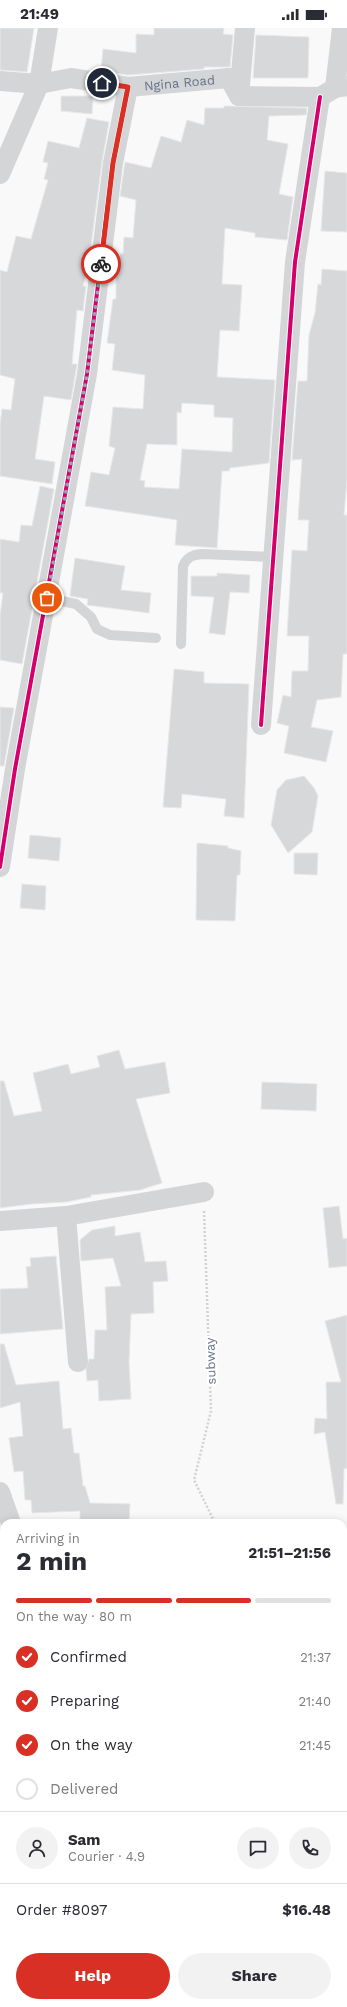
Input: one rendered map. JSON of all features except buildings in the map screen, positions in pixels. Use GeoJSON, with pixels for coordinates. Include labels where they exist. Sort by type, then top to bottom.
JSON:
{"type":"FeatureCollection","features":[{"type":"Feature","properties":{"kind":"street"},"geometry":{"type":"LineString","coordinates":[[0,174],[39,84],[48,28]]}},
{"type":"Feature","properties":{"kind":"street"},"geometry":{"type":"LineString","coordinates":[[245,28],[239,96],[334,91]]}},
{"type":"Feature","properties":{"kind":"street"},"geometry":{"type":"LineString","coordinates":[[261,725],[295,262],[334,91],[342,28]]}},
{"type":"Feature","properties":{"kind":"street","name":"Ngina Road"},"geometry":{"type":"LineString","coordinates":[[0,81],[39,84],[71,78],[128,87],[230,78],[239,96]]}},
{"type":"Feature","properties":{"kind":"street"},"geometry":{"type":"LineString","coordinates":[[0,867],[15,769],[87,374],[113,163],[128,87]]}},
{"type":"Feature","properties":{"kind":"street"},"geometry":{"type":"LineString","coordinates":[[0,1221],[66,1216],[204,1192]]}},
{"type":"Feature","properties":{"kind":"street"},"geometry":{"type":"LineString","coordinates":[[66,1216],[78,1362]]}},
{"type":"Feature","properties":{"kind":"street"},"geometry":{"type":"LineString","coordinates":[[0,1492],[10,1519]]}},
{"type":"Feature","properties":{"kind":"lane"},"geometry":{"type":"LineString","coordinates":[[181,644],[183,566],[187,558],[193,554],[273,557]]}},
{"type":"Feature","properties":{"kind":"lane"},"geometry":{"type":"LineString","coordinates":[[47,598],[76,604],[91,617],[98,630],[110,635],[156,638]]}},
{"type":"Feature","properties":{"kind":"cycle path"},"geometry":{"type":"LineString","coordinates":[[0,867],[15,769],[87,374],[113,163],[128,87]]}},
{"type":"Feature","properties":{"kind":"cycle path"},"geometry":{"type":"LineString","coordinates":[[261,725],[295,262],[320,97]]}},
{"type":"Feature","properties":{"kind":"way so far"},"geometry":{"type":"LineString","coordinates":[[47,598],[87,374],[101,264]]}},
{"type":"Feature","properties":{"kind":"route"},"geometry":{"type":"LineString","coordinates":[[101,264],[113,163],[128,87],[102,83]]}}]}
